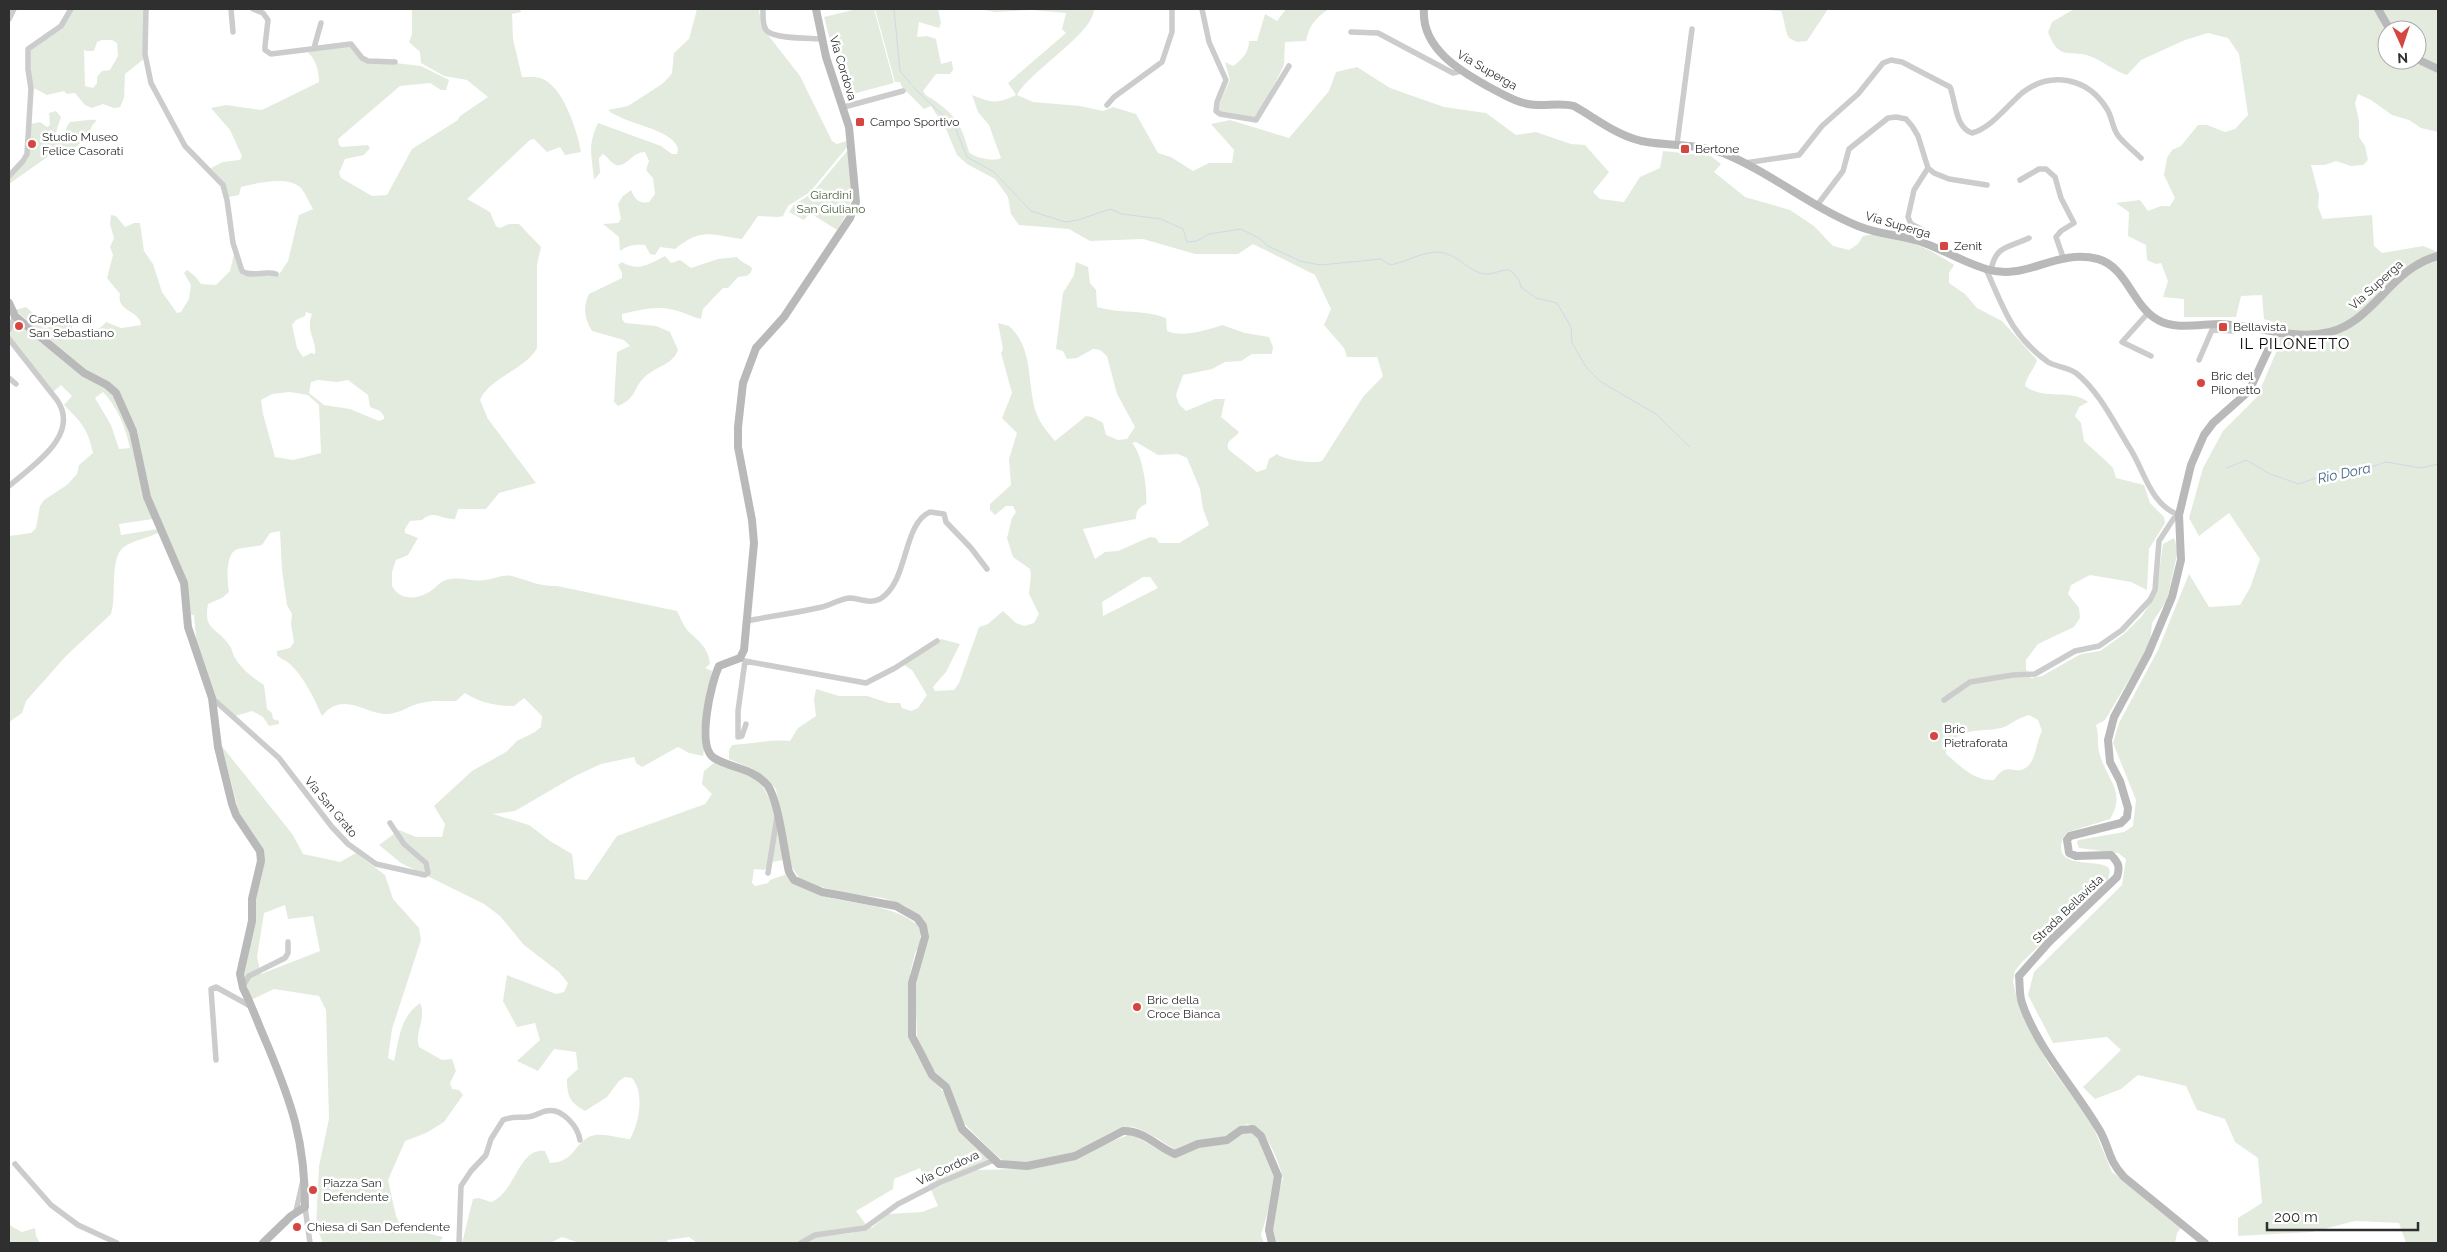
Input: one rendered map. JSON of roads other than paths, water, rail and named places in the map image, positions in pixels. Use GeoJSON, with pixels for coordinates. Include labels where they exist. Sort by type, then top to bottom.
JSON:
{"type":"FeatureCollection","features":[{"type":"Feature","properties":{"kind":"street"},"geometry":{"type":"LineString","coordinates":[[10,17],[14,9]]}},
{"type":"Feature","properties":{"kind":"street"},"geometry":{"type":"LineString","coordinates":[[9,176],[24,161],[27,154],[31,89],[28,49],[61,26],[70,9]]}},
{"type":"Feature","properties":{"kind":"street"},"geometry":{"type":"LineString","coordinates":[[146,9],[145,54],[151,84],[185,146],[223,185],[228,200],[233,243],[242,271],[248,274],[270,272],[276,274]]}},
{"type":"Feature","properties":{"kind":"street"},"geometry":{"type":"LineString","coordinates":[[231,9],[233,32]]}},
{"type":"Feature","properties":{"kind":"street"},"geometry":{"type":"LineString","coordinates":[[253,9],[263,13],[268,20],[264,46],[268,53],[276,55],[351,44],[362,58],[368,61],[395,62]]}},
{"type":"Feature","properties":{"kind":"street"},"geometry":{"type":"LineString","coordinates":[[763,9],[762,20],[767,31],[774,35],[822,39]]}},
{"type":"Feature","properties":{"kind":"street","name":"Via Cordova"},"geometry":{"type":"LineString","coordinates":[[742,660],[754,543],[752,520],[738,448],[738,427],[743,383],[756,348],[784,317],[852,215],[856,202],[847,106],[831,75],[816,9]]}},
{"type":"Feature","properties":{"kind":"street"},"geometry":{"type":"LineString","coordinates":[[1108,105],[1114,97],[1162,62],[1172,32],[1172,9]]}},
{"type":"Feature","properties":{"kind":"street"},"geometry":{"type":"LineString","coordinates":[[1202,9],[1209,42],[1226,80],[1215,107],[1216,111],[1220,114],[1256,120],[1289,66]]}},
{"type":"Feature","properties":{"kind":"street","name":"Via Superga"},"geometry":{"type":"LineString","coordinates":[[1424,9],[1425,24],[1432,39],[1448,62],[1460,71],[1510,98],[1528,104],[1567,104],[1634,140],[1693,145],[1723,153],[1859,226],[1919,242],[1988,270],[2011,273],[2062,257],[2100,260],[2115,269],[2148,313],[2167,324],[2238,326],[2294,334],[2329,332],[2347,325],[2406,272],[2420,262],[2438,256]]}},
{"type":"Feature","properties":{"kind":"street"},"geometry":{"type":"LineString","coordinates":[[2378,9],[2384,20]]}},
{"type":"Feature","properties":{"kind":"street"},"geometry":{"type":"LineString","coordinates":[[314,48],[321,23]]}},
{"type":"Feature","properties":{"kind":"street"},"geometry":{"type":"LineString","coordinates":[[1677,144],[1692,29]]}},
{"type":"Feature","properties":{"kind":"street"},"geometry":{"type":"LineString","coordinates":[[1351,32],[1378,33],[1453,73],[1460,71]]}},
{"type":"Feature","properties":{"kind":"street"},"geometry":{"type":"LineString","coordinates":[[1743,164],[1799,155],[1822,126],[1858,94],[1883,64],[1891,60],[1902,62],[1950,87],[1960,121],[1965,131],[1972,134],[1979,132],[2030,88],[2054,79],[2072,80],[2090,89],[2101,100],[2113,120],[2117,133],[2141,158]]}},
{"type":"Feature","properties":{"kind":"street"},"geometry":{"type":"LineString","coordinates":[[847,106],[903,91]]}},
{"type":"Feature","properties":{"kind":"street"},"geometry":{"type":"LineString","coordinates":[[1818,204],[1843,171],[1849,149],[1888,118],[1896,116],[1906,119],[1912,126],[1918,136],[1928,168],[1934,173],[1949,179],[1987,185]]}},
{"type":"Feature","properties":{"kind":"street"},"geometry":{"type":"LineString","coordinates":[[1925,231],[1911,224],[1908,217],[1914,190],[1928,168]]}},
{"type":"Feature","properties":{"kind":"street"},"geometry":{"type":"LineString","coordinates":[[2020,180],[2039,169],[2046,169],[2055,177],[2061,198],[2074,223],[2061,231],[2056,237],[2062,257]]}},
{"type":"Feature","properties":{"kind":"street"},"geometry":{"type":"LineString","coordinates":[[1944,700],[1970,682],[2013,675],[2035,674],[2075,651],[2099,646],[2122,630],[2150,600],[2155,590],[2159,541],[2174,518],[2179,515],[2166,507],[2152,492],[2139,463],[2094,392],[2075,372],[2051,364],[2030,348],[2011,326],[1988,270],[1998,251],[2029,238]]}},
{"type":"Feature","properties":{"kind":"street"},"geometry":{"type":"LineString","coordinates":[[9,303],[12,315],[9,330]]}},
{"type":"Feature","properties":{"kind":"street"},"geometry":{"type":"LineString","coordinates":[[2148,313],[2122,342],[2151,356]]}},
{"type":"Feature","properties":{"kind":"street"},"geometry":{"type":"LineString","coordinates":[[12,315],[84,373],[107,385],[116,393],[133,431],[147,497],[184,583],[188,627],[212,698],[218,747],[232,804],[236,815],[260,851],[261,861],[252,898],[252,921],[240,974],[243,988],[288,1093],[300,1137],[305,1170],[304,1207],[310,1243]]}},
{"type":"Feature","properties":{"kind":"street"},"geometry":{"type":"LineString","coordinates":[[2199,360],[2212,330],[2234,331],[2238,326]]}},
{"type":"Feature","properties":{"kind":"street","name":"Strada Bellavista"},"geometry":{"type":"LineString","coordinates":[[2202,1241],[2124,1178],[2113,1166],[2101,1132],[2063,1078],[2030,1020],[2021,1001],[2019,976],[2049,942],[2117,877],[2120,869],[2118,862],[2111,855],[2076,856],[2069,853],[2067,840],[2070,836],[2121,823],[2127,817],[2126,796],[2110,762],[2108,740],[2114,717],[2148,654],[2172,597],[2181,560],[2179,515],[2191,465],[2204,435],[2213,423],[2249,391],[2276,332]]}},
{"type":"Feature","properties":{"kind":"street"},"geometry":{"type":"LineString","coordinates":[[9,339],[61,405],[66,420],[54,446],[9,486]]}},
{"type":"Feature","properties":{"kind":"street"},"geometry":{"type":"LineString","coordinates":[[9,378],[16,384]]}},
{"type":"Feature","properties":{"kind":"street"},"geometry":{"type":"LineString","coordinates":[[746,621],[824,607],[845,599],[866,602],[882,598],[894,584],[918,521],[930,512],[944,514],[946,522],[971,548],[987,569]]}},
{"type":"Feature","properties":{"kind":"street"},"geometry":{"type":"LineString","coordinates":[[768,873],[777,817],[768,787],[754,773],[715,758],[708,752],[705,735],[713,679],[719,666],[742,660],[866,683],[895,668],[937,641]]}},
{"type":"Feature","properties":{"kind":"street"},"geometry":{"type":"LineString","coordinates":[[742,660],[737,734],[739,738],[742,736],[746,724]]}},
{"type":"Feature","properties":{"kind":"street","name":"Via San Grato"},"geometry":{"type":"LineString","coordinates":[[212,698],[279,758],[332,827],[348,844],[376,864],[425,875],[428,873],[426,863],[404,844],[390,824]]}},
{"type":"Feature","properties":{"kind":"street","name":"Via Cordova"},"geometry":{"type":"LineString","coordinates":[[777,817],[789,872],[794,880],[822,892],[896,906],[917,918],[923,926],[925,937],[912,983],[912,1036],[932,1075],[946,1087],[962,1129],[977,1141],[994,1160],[938,1183],[898,1204],[865,1228],[815,1235],[801,1243]]}},
{"type":"Feature","properties":{"kind":"street"},"geometry":{"type":"LineString","coordinates":[[243,988],[249,976],[285,958],[288,953],[288,942]]}},
{"type":"Feature","properties":{"kind":"street"},"geometry":{"type":"LineString","coordinates":[[216,1060],[211,989],[216,987],[252,1007]]}},
{"type":"Feature","properties":{"kind":"street"},"geometry":{"type":"LineString","coordinates":[[460,1243],[461,1186],[471,1171],[486,1155],[491,1139],[503,1120],[510,1117],[528,1117],[548,1110],[553,1111],[573,1124],[579,1132],[580,1140]]}},
{"type":"Feature","properties":{"kind":"street"},"geometry":{"type":"LineString","coordinates":[[994,1160],[999,1164],[1026,1166],[1075,1156],[1123,1131],[1139,1133],[1158,1146],[1175,1154],[1198,1144],[1227,1140],[1242,1130],[1253,1129],[1262,1136],[1278,1176],[1269,1230],[1272,1243]]}},
{"type":"Feature","properties":{"kind":"street"},"geometry":{"type":"LineString","coordinates":[[15,1164],[51,1205],[78,1225],[117,1243]]}},
{"type":"Feature","properties":{"kind":"street"},"geometry":{"type":"LineString","coordinates":[[296,1212],[305,1170]]}},
{"type":"Feature","properties":{"kind":"street"},"geometry":{"type":"LineString","coordinates":[[264,1243],[296,1212],[304,1207]]}},
{"type":"Feature","properties":{"kind":"waterway"},"geometry":{"type":"LineString","coordinates":[[894,9],[900,71],[911,84]]}},
{"type":"Feature","properties":{"kind":"waterway"},"geometry":{"type":"LineString","coordinates":[[913,87],[955,127],[967,157],[994,172],[1031,211],[1065,222],[1078,220],[1110,209],[1122,214],[1161,219],[1183,229],[1187,242],[1197,241],[1209,234],[1241,229],[1259,238],[1268,246],[1300,261],[1320,265],[1381,259],[1390,265],[1432,252],[1439,252],[1456,258],[1480,273],[1488,274],[1510,270],[1519,280],[1521,287],[1536,298],[1557,303],[1571,327],[1572,343],[1586,367],[1601,382],[1656,414],[1690,447]]}},
{"type":"Feature","properties":{"kind":"waterway","name":"Rio Dora"},"geometry":{"type":"LineString","coordinates":[[2227,468],[2246,460],[2270,474],[2299,484],[2328,474],[2359,471],[2386,462],[2421,468],[2438,464]]}},
{"type":"Feature","properties":{"kind":"place","name":"Campo Sportivo"},"geometry":{"type":"Point","coordinates":[860,122]}},
{"type":"Feature","properties":{"kind":"place","name":"Studio Museo Felice Casorati"},"geometry":{"type":"Point","coordinates":[32,144]}},
{"type":"Feature","properties":{"kind":"place","name":"Bertone"},"geometry":{"type":"Point","coordinates":[1685,149]}},
{"type":"Feature","properties":{"kind":"place","name":"Zenit"},"geometry":{"type":"Point","coordinates":[1944,246]}},
{"type":"Feature","properties":{"kind":"place","name":"Cappella di San Sebastiano"},"geometry":{"type":"Point","coordinates":[19,326]}},
{"type":"Feature","properties":{"kind":"place","name":"Bellavista"},"geometry":{"type":"Point","coordinates":[2223,327]}},
{"type":"Feature","properties":{"kind":"place","name":"Bric del Pilonetto"},"geometry":{"type":"Point","coordinates":[2201,383]}},
{"type":"Feature","properties":{"kind":"place","name":"Bric Pietraforata"},"geometry":{"type":"Point","coordinates":[1934,736]}},
{"type":"Feature","properties":{"kind":"place","name":"Bric della Croce Bianca"},"geometry":{"type":"Point","coordinates":[1137,1007]}},
{"type":"Feature","properties":{"kind":"place","name":"Piazza San Defendente"},"geometry":{"type":"Point","coordinates":[313,1190]}},
{"type":"Feature","properties":{"kind":"place","name":"Chiesa di San Defendente"},"geometry":{"type":"Point","coordinates":[297,1227]}},
{"type":"Feature","properties":{"kind":"district","name":"IL PILONETTO"},"geometry":{"type":"Point","coordinates":[2295,344]}},
{"type":"Feature","properties":{"kind":"park label","name":"Giardini San Giuliano"},"geometry":{"type":"Point","coordinates":[831,202]}}]}
